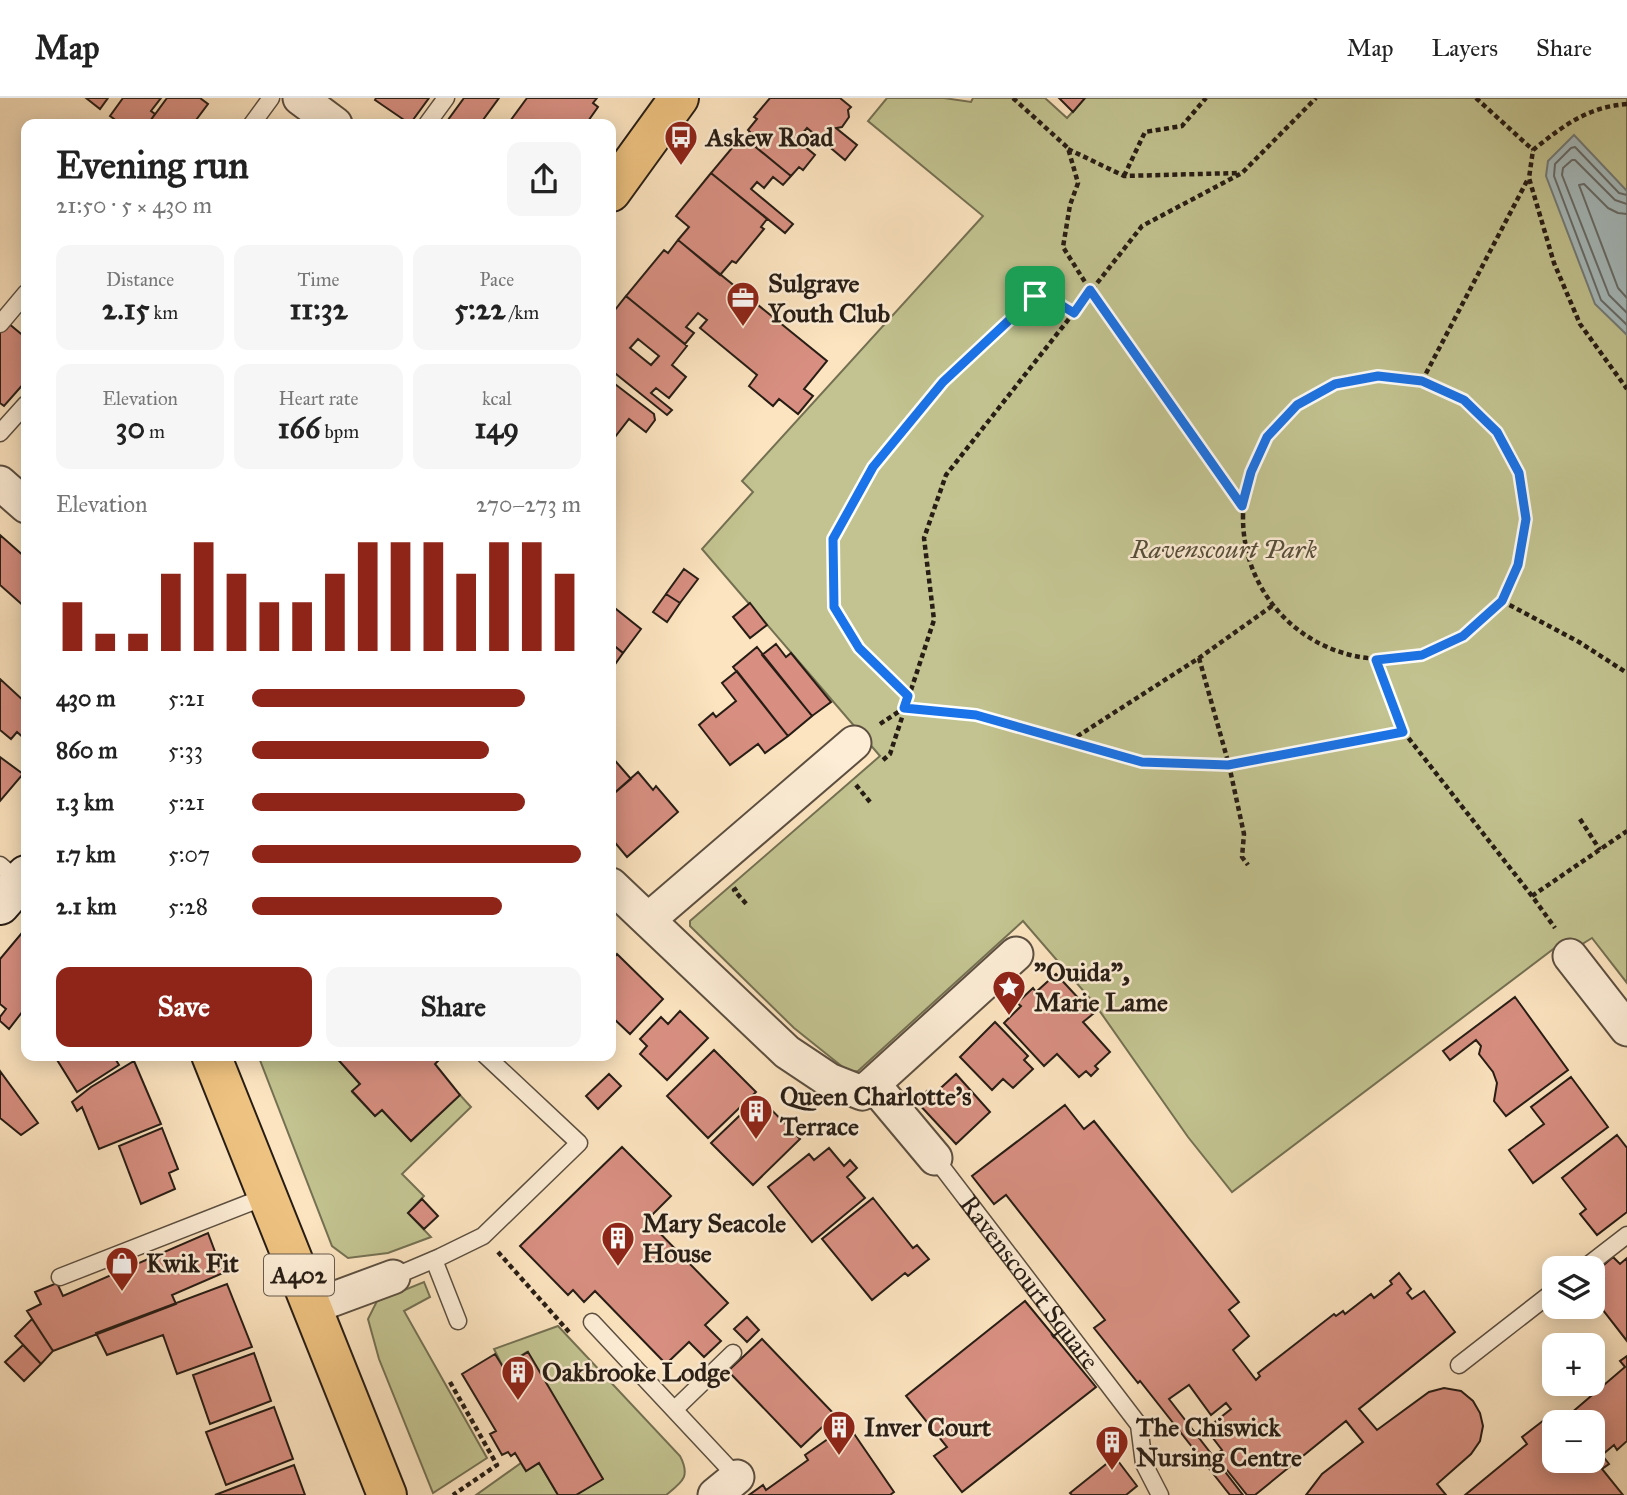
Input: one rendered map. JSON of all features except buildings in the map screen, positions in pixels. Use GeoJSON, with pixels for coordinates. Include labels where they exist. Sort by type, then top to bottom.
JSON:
{"type":"FeatureCollection","features":[{"type":"Feature","properties":{"kind":"main road"},"geometry":{"type":"LineString","coordinates":[[616,185],[679,98]]}},
{"type":"Feature","properties":{"kind":"main road","name":"A402"},"geometry":{"type":"LineString","coordinates":[[213,1061],[387,1495]]}},
{"type":"Feature","properties":{"kind":"street"},"geometry":{"type":"LineString","coordinates":[[300,98],[328,119]]}},
{"type":"Feature","properties":{"kind":"street"},"geometry":{"type":"LineString","coordinates":[[0,483],[21,502]]}},
{"type":"Feature","properties":{"kind":"street"},"geometry":{"type":"LineString","coordinates":[[648,920],[854,743]]}},
{"type":"Feature","properties":{"kind":"street"},"geometry":{"type":"LineString","coordinates":[[616,891],[787,1052],[829,1080],[862,1093],[1016,954]]}},
{"type":"Feature","properties":{"kind":"street"},"geometry":{"type":"LineString","coordinates":[[1570,956],[1627,1029]]}},
{"type":"Feature","properties":{"kind":"street","name":"Ravenscourt Square"},"geometry":{"type":"LineString","coordinates":[[873,1084],[935,1158]]}},
{"type":"Feature","properties":{"kind":"street"},"geometry":{"type":"LineString","coordinates":[[312,1307],[393,1277]]}},
{"type":"Feature","properties":{"kind":"lane"},"geometry":{"type":"LineString","coordinates":[[256,119],[271,98]]}},
{"type":"Feature","properties":{"kind":"lane"},"geometry":{"type":"LineString","coordinates":[[431,119],[446,98]]}},
{"type":"Feature","properties":{"kind":"lane"},"geometry":{"type":"LineString","coordinates":[[0,324],[21,299]]}},
{"type":"Feature","properties":{"kind":"lane"},"geometry":{"type":"LineString","coordinates":[[0,433],[21,410]]}},
{"type":"Feature","properties":{"kind":"lane"},"geometry":{"type":"LineString","coordinates":[[393,1277],[483,1236],[579,1143],[491,1061]]}},
{"type":"Feature","properties":{"kind":"lane","name":"Ravenscourt Square"},"geometry":{"type":"LineString","coordinates":[[935,1158],[1139,1425],[1144,1464],[1160,1495]]}},
{"type":"Feature","properties":{"kind":"lane"},"geometry":{"type":"LineString","coordinates":[[60,1277],[267,1196]]}},
{"type":"Feature","properties":{"kind":"lane"},"geometry":{"type":"LineString","coordinates":[[1600,1256],[1627,1235]]}},
{"type":"Feature","properties":{"kind":"lane"},"geometry":{"type":"LineString","coordinates":[[434,1260],[458,1321]]}},
{"type":"Feature","properties":{"kind":"lane"},"geometry":{"type":"LineString","coordinates":[[1460,1364],[1542,1300]]}},
{"type":"Feature","properties":{"kind":"lane"},"geometry":{"type":"LineString","coordinates":[[592,1322],[675,1409],[726,1486]]}},
{"type":"Feature","properties":{"kind":"lane"},"geometry":{"type":"LineString","coordinates":[[675,1409],[733,1353]]}},
{"type":"Feature","properties":{"kind":"path"},"geometry":{"type":"LineString","coordinates":[[1013,98],[1068,148],[1124,177],[1242,173]]}},
{"type":"Feature","properties":{"kind":"path"},"geometry":{"type":"LineString","coordinates":[[1124,177],[1145,132],[1182,126],[1206,98]]}},
{"type":"Feature","properties":{"kind":"path"},"geometry":{"type":"LineString","coordinates":[[882,761],[890,754],[934,620],[924,538],[946,475],[1142,226],[1242,173],[1316,98]]}},
{"type":"Feature","properties":{"kind":"path"},"geometry":{"type":"LineString","coordinates":[[1476,98],[1533,150]]}},
{"type":"Feature","properties":{"kind":"path"},"geometry":{"type":"LineString","coordinates":[[1422,381],[1529,178],[1533,150],[1569,122],[1606,106],[1627,104]]}},
{"type":"Feature","properties":{"kind":"path"},"geometry":{"type":"LineString","coordinates":[[1068,148],[1078,183],[1070,205],[1063,247],[1090,290],[1242,506]]}},
{"type":"Feature","properties":{"kind":"path"},"geometry":{"type":"LineString","coordinates":[[1529,178],[1554,263],[1580,324],[1627,389]]}},
{"type":"Feature","properties":{"kind":"path"},"geometry":{"type":"LineString","coordinates":[[908,696],[859,648],[834,607],[833,539],[873,467],[943,382],[1035,296],[1061,305],[1074,313]]}},
{"type":"Feature","properties":{"kind":"path"},"geometry":{"type":"LineString","coordinates":[[1378,376],[1422,381],[1464,400],[1497,432],[1519,473],[1526,519],[1518,565],[1502,601],[1463,636],[1422,655],[1376,660],[1337,653],[1301,634],[1272,606],[1250,566],[1242,522],[1242,506],[1251,472],[1267,437],[1297,405],[1335,384],[1378,376]]}},
{"type":"Feature","properties":{"kind":"path"},"geometry":{"type":"LineString","coordinates":[[1502,601],[1579,642],[1627,673]]}},
{"type":"Feature","properties":{"kind":"path"},"geometry":{"type":"LineString","coordinates":[[1069,741],[1199,658],[1272,606]]}},
{"type":"Feature","properties":{"kind":"path"},"geometry":{"type":"LineString","coordinates":[[1199,658],[1244,834],[1242,857],[1248,864]]}},
{"type":"Feature","properties":{"kind":"path"},"geometry":{"type":"LineString","coordinates":[[1376,660],[1403,732],[1532,896],[1569,949],[1570,956]]}},
{"type":"Feature","properties":{"kind":"path"},"geometry":{"type":"LineString","coordinates":[[854,743],[904,708],[976,715],[1142,762],[1228,765],[1403,732]]}},
{"type":"Feature","properties":{"kind":"path"},"geometry":{"type":"LineString","coordinates":[[864,777],[855,784],[870,802]]}},
{"type":"Feature","properties":{"kind":"path"},"geometry":{"type":"LineString","coordinates":[[1580,819],[1600,849]]}},
{"type":"Feature","properties":{"kind":"path"},"geometry":{"type":"LineString","coordinates":[[1532,896],[1627,831]]}},
{"type":"Feature","properties":{"kind":"path"},"geometry":{"type":"LineString","coordinates":[[744,881],[734,890],[748,906]]}},
{"type":"Feature","properties":{"kind":"path"},"geometry":{"type":"LineString","coordinates":[[450,1382],[497,1465],[453,1495]]}},
{"type":"Feature","properties":{"kind":"green space","name":"Ravenscourt Park"},"geometry":{"type":"Polygon","coordinates":[[[887,98],[944,98],[971,102],[973,98],[1045,98],[1067,118],[1085,98],[1627,98],[1627,983],[1592,938],[1579,946],[1556,947],[1232,1192],[1188,1137],[1094,1003],[1023,921],[858,1071],[849,1072],[794,1028],[690,926],[690,921],[880,756],[702,549],[753,492],[742,481],[983,216],[868,121],[887,98]]]}},
{"type":"Feature","properties":{"kind":"green space"},"geometry":{"type":"Polygon","coordinates":[[[260,1061],[339,1061],[360,1084],[352,1092],[375,1116],[382,1110],[411,1141],[460,1095],[471,1107],[402,1174],[424,1196],[408,1213],[431,1237],[388,1253],[348,1258],[332,1246],[260,1061]]]}},
{"type":"Feature","properties":{"kind":"green space"},"geometry":{"type":"Polygon","coordinates":[[[424,1282],[430,1297],[404,1311],[487,1458],[433,1493],[379,1359],[368,1319],[377,1301],[424,1282]]]}},
{"type":"Feature","properties":{"kind":"green space"},"geometry":{"type":"Polygon","coordinates":[[[558,1326],[680,1456],[685,1474],[666,1495],[576,1495],[602,1479],[527,1352],[503,1367],[494,1349],[558,1326]]]}},
{"type":"Feature","properties":{"kind":"green space"},"geometry":{"type":"Polygon","coordinates":[[[521,1463],[526,1471],[539,1463],[558,1495],[476,1495],[521,1463]]]}},
{"type":"Feature","properties":{"kind":"water"},"geometry":{"type":"Polygon","coordinates":[[[1574,135],[1627,191],[1627,335],[1595,304],[1546,176],[1548,161],[1574,135]]]}},
{"type":"Feature","properties":{"kind":"place","name":"Askew Road"},"geometry":{"type":"Point","coordinates":[681,167]}},
{"type":"Feature","properties":{"kind":"place","name":"Sulgrave Youth Club"},"geometry":{"type":"Point","coordinates":[743,328]}},
{"type":"Feature","properties":{"kind":"place","name":"\"Ouida\", Marie Lame"},"geometry":{"type":"Point","coordinates":[1009,1017]}},
{"type":"Feature","properties":{"kind":"place","name":"Queen Charlotte's Terrace"},"geometry":{"type":"Point","coordinates":[756,1141]}},
{"type":"Feature","properties":{"kind":"place","name":"Mary Seacole House"},"geometry":{"type":"Point","coordinates":[618,1268]}},
{"type":"Feature","properties":{"kind":"place","name":"Kwik Fit"},"geometry":{"type":"Point","coordinates":[122,1293]}},
{"type":"Feature","properties":{"kind":"place","name":"Oakbrooke Lodge"},"geometry":{"type":"Point","coordinates":[518,1402]}},
{"type":"Feature","properties":{"kind":"place","name":"Inver Court"},"geometry":{"type":"Point","coordinates":[839,1457]}},
{"type":"Feature","properties":{"kind":"place","name":"The Chiswick Nursing Centre"},"geometry":{"type":"Point","coordinates":[1112,1472]}},
{"type":"Feature","properties":{"kind":"route"},"geometry":{"type":"LineString","coordinates":[[1090,290],[1242,506],[1251,472],[1267,437],[1297,405],[1335,384],[1378,376],[1422,381],[1464,400],[1497,432],[1519,473],[1526,519],[1518,565],[1502,601],[1463,636],[1422,655],[1376,660],[1403,732],[1228,765],[1142,762],[976,715],[904,708],[908,696],[859,648],[834,607],[833,539],[873,467],[943,382],[1035,296],[1061,305],[1074,313],[1090,290]]}}]}
